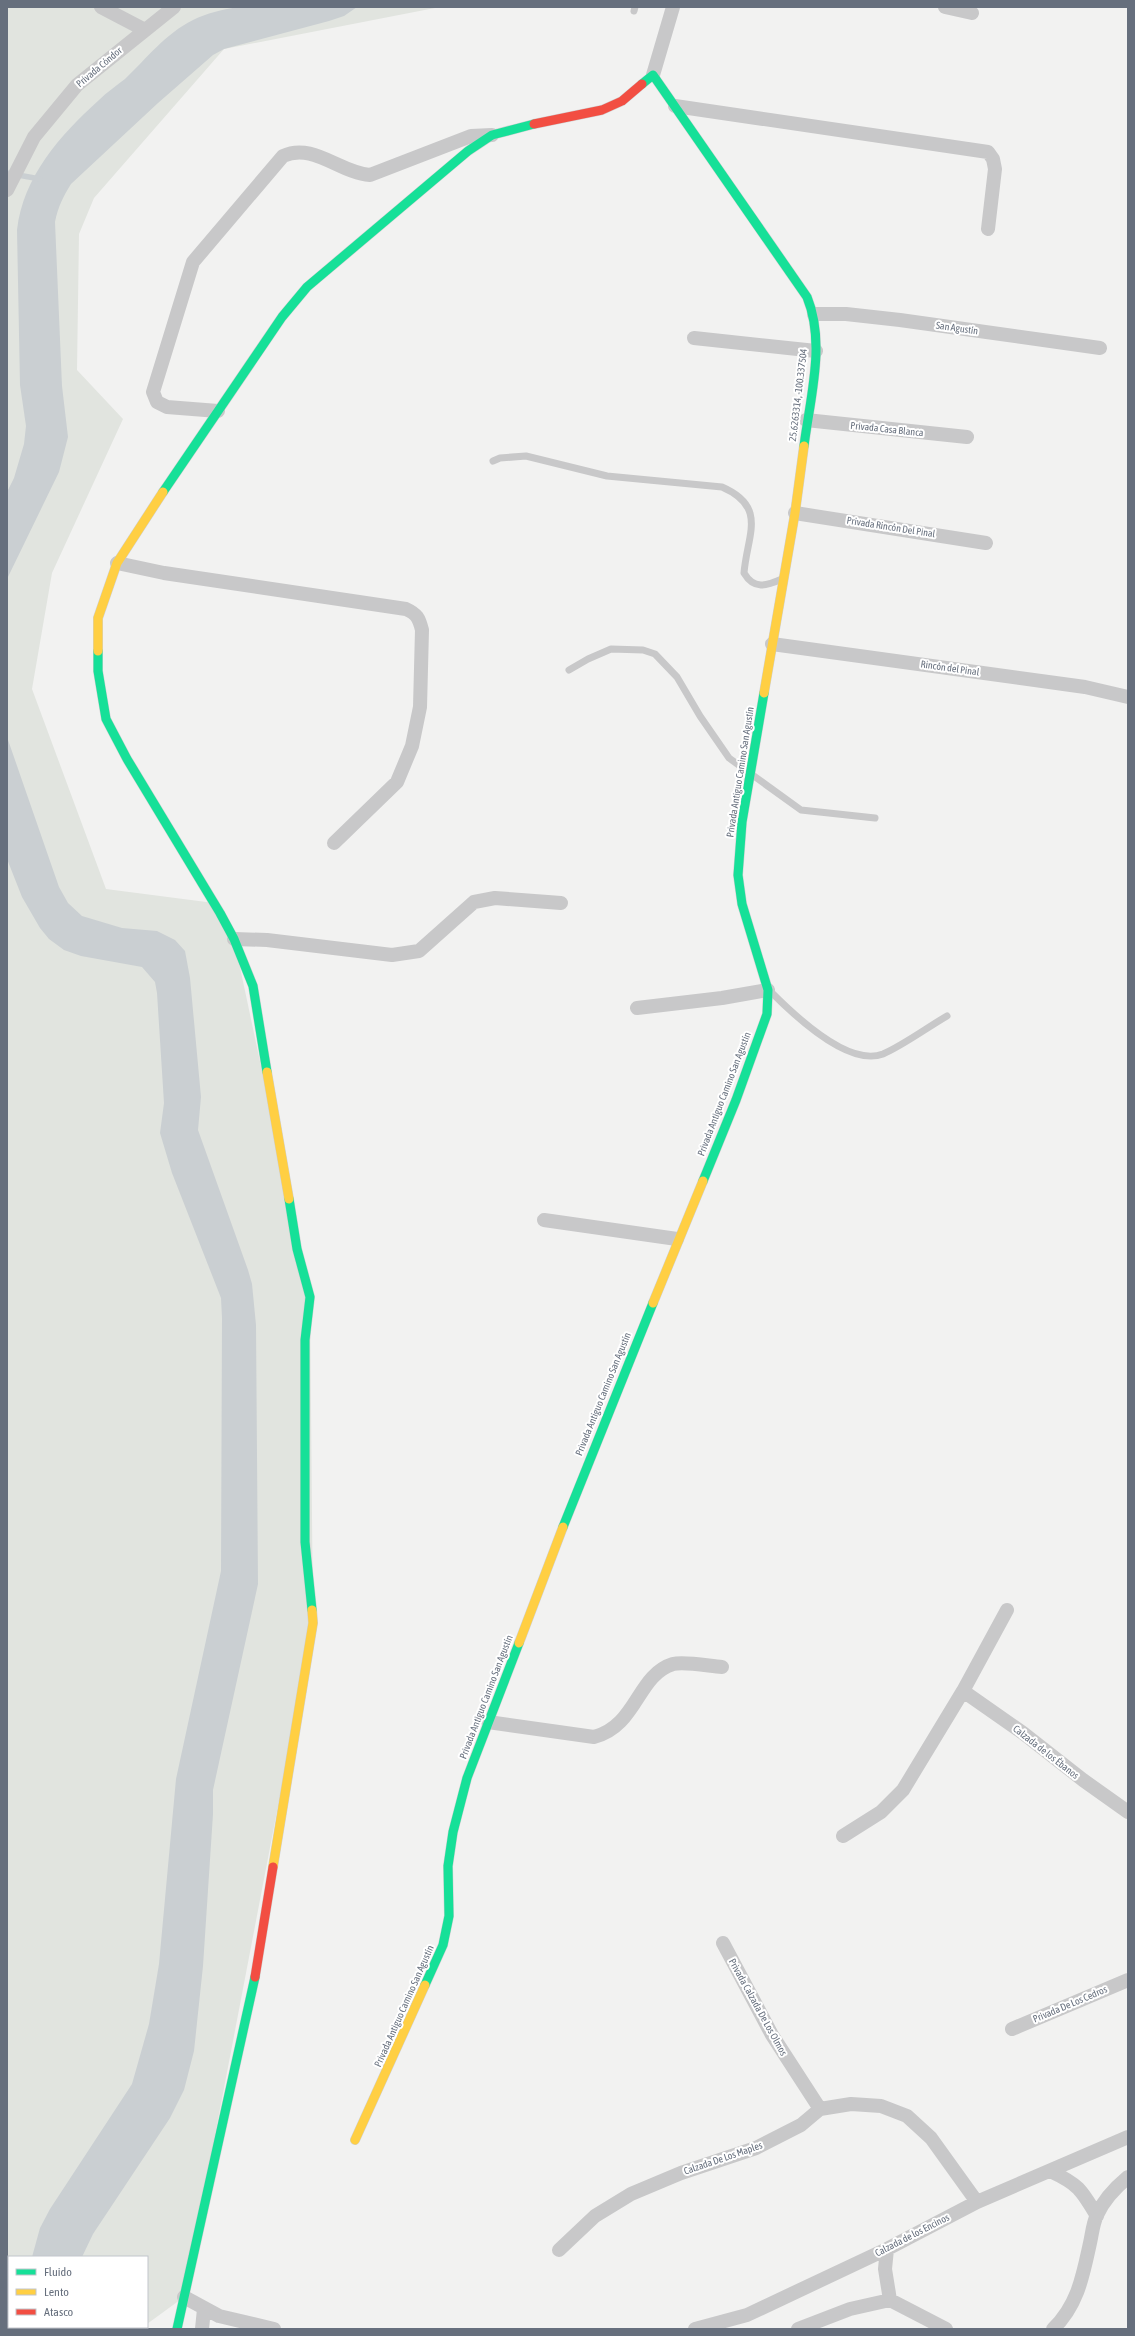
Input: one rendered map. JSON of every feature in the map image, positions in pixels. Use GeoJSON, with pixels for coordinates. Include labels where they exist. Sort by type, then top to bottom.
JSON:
{"type":"FeatureCollection","features":[{"type":"Feature","properties":{"kind":"street"},"geometry":{"type":"LineString","coordinates":[[101,7],[145,30]]}},
{"type":"Feature","properties":{"kind":"street","name":"Privada Cóndor"},"geometry":{"type":"LineString","coordinates":[[7,190],[34,137],[77,85],[174,7]]}},
{"type":"Feature","properties":{"kind":"street"},"geometry":{"type":"LineString","coordinates":[[218,411],[167,408],[157,402],[153,392],[193,262],[283,156],[294,151],[304,151],[359,174],[370,175],[470,136],[492,135],[519,127],[602,110],[622,101],[653,75],[673,7]]}},
{"type":"Feature","properties":{"kind":"street"},"geometry":{"type":"LineString","coordinates":[[945,7],[972,13]]}},
{"type":"Feature","properties":{"kind":"street","name":"25.6263314, -100.337504"},"geometry":{"type":"LineString","coordinates":[[653,75],[807,298],[814,314],[816,350],[795,513],[772,644]]}},
{"type":"Feature","properties":{"kind":"street"},"geometry":{"type":"LineString","coordinates":[[675,106],[988,152],[993,159],[996,169],[988,229]]}},
{"type":"Feature","properties":{"kind":"street"},"geometry":{"type":"LineString","coordinates":[[177,2329],[251,2000],[313,1623],[305,1542],[305,1340],[310,1297],[297,1249],[253,986],[234,939],[127,759],[106,719],[98,671],[98,618],[117,563],[130,540],[282,317],[307,287],[468,151],[492,135]]}},
{"type":"Feature","properties":{"kind":"street","name":"San Agustín"},"geometry":{"type":"LineString","coordinates":[[814,314],[846,314],[900,320],[1100,348]]}},
{"type":"Feature","properties":{"kind":"street"},"geometry":{"type":"LineString","coordinates":[[694,338],[816,350]]}},
{"type":"Feature","properties":{"kind":"street","name":"Privada Casa Blanca"},"geometry":{"type":"LineString","coordinates":[[806,420],[968,438]]}},
{"type":"Feature","properties":{"kind":"street","name":"Privada Rincón Del Pinal"},"geometry":{"type":"LineString","coordinates":[[795,513],[986,543]]}},
{"type":"Feature","properties":{"kind":"street"},"geometry":{"type":"LineString","coordinates":[[117,563],[164,573],[406,609],[415,613],[420,618],[422,630],[420,707],[412,746],[397,782],[334,843]]}},
{"type":"Feature","properties":{"kind":"street","name":"Rincón del Pinal"},"geometry":{"type":"LineString","coordinates":[[772,644],[1085,687],[1128,697]]}},
{"type":"Feature","properties":{"kind":"street","name":"Privada Antiguo Camino San Agustín"},"geometry":{"type":"LineString","coordinates":[[355,2140],[387,2073],[443,1945],[449,1916],[448,1866],[453,1832],[467,1778],[584,1470],[677,1239],[736,1100],[767,1014],[768,990],[742,904],[738,875],[742,822],[772,644]]}},
{"type":"Feature","properties":{"kind":"street"},"geometry":{"type":"LineString","coordinates":[[234,939],[267,940],[392,955],[419,950],[474,902],[495,898],[561,903]]}},
{"type":"Feature","properties":{"kind":"street"},"geometry":{"type":"LineString","coordinates":[[637,1008],[722,998],[768,990]]}},
{"type":"Feature","properties":{"kind":"street"},"geometry":{"type":"LineString","coordinates":[[544,1220],[677,1239]]}},
{"type":"Feature","properties":{"kind":"street"},"geometry":{"type":"LineString","coordinates":[[843,1836],[881,1812],[903,1790],[963,1691],[1007,1610]]}},
{"type":"Feature","properties":{"kind":"street"},"geometry":{"type":"LineString","coordinates":[[488,1722],[594,1737],[607,1734],[619,1725],[653,1677],[662,1670],[674,1664],[722,1667]]}},
{"type":"Feature","properties":{"kind":"street","name":"Calzada de los Ébanos"},"geometry":{"type":"LineString","coordinates":[[963,1691],[1024,1733],[1083,1780],[1128,1812]]}},
{"type":"Feature","properties":{"kind":"street","name":"Privada Calzada De Los Olmos"},"geometry":{"type":"LineString","coordinates":[[723,1944],[772,2035],[820,2110]]}},
{"type":"Feature","properties":{"kind":"street","name":"Privada De Los Cedros"},"geometry":{"type":"LineString","coordinates":[[1012,2029],[1128,1980]]}},
{"type":"Feature","properties":{"kind":"street","name":"Calzada De Los Maples"},"geometry":{"type":"LineString","coordinates":[[559,2250],[595,2216],[631,2194],[681,2173],[756,2148],[801,2125],[820,2110],[851,2104],[881,2106],[907,2116],[930,2138],[977,2202]]}},
{"type":"Feature","properties":{"kind":"street","name":"Calzada de los Encinos"},"geometry":{"type":"LineString","coordinates":[[695,2329],[747,2315],[887,2249],[977,2202],[1128,2137]]}},
{"type":"Feature","properties":{"kind":"street"},"geometry":{"type":"LineString","coordinates":[[1050,2171],[1072,2181],[1083,2193],[1097,2216]]}},
{"type":"Feature","properties":{"kind":"street"},"geometry":{"type":"LineString","coordinates":[[1053,2329],[1065,2318],[1075,2300],[1097,2216],[1118,2186],[1128,2177]]}},
{"type":"Feature","properties":{"kind":"street"},"geometry":{"type":"LineString","coordinates":[[887,2249],[885,2269],[890,2300]]}},
{"type":"Feature","properties":{"kind":"street"},"geometry":{"type":"LineString","coordinates":[[184,2297],[204,2309],[235,2321],[274,2329]]}},
{"type":"Feature","properties":{"kind":"street"},"geometry":{"type":"LineString","coordinates":[[798,2329],[850,2309],[890,2300],[946,2329]]}},
{"type":"Feature","properties":{"kind":"street"},"geometry":{"type":"LineString","coordinates":[[202,2329],[204,2309]]}},
{"type":"Feature","properties":{"kind":"lane"},"geometry":{"type":"LineString","coordinates":[[493,461],[500,458],[526,456],[607,476],[722,487],[737,494],[749,506],[753,529],[744,573],[748,580],[758,586],[767,586],[784,578]]}},
{"type":"Feature","properties":{"kind":"lane"},"geometry":{"type":"LineString","coordinates":[[569,670],[588,659],[611,649],[643,650],[655,654],[677,677],[700,716],[729,758],[801,810],[875,818]]}},
{"type":"Feature","properties":{"kind":"lane"},"geometry":{"type":"LineString","coordinates":[[768,990],[796,1017],[848,1052],[866,1057],[883,1054],[947,1016]]}},
{"type":"Feature","properties":{"kind":"shaded area"},"geometry":{"type":"Polygon","coordinates":[[[7,7],[440,7],[224,49],[94,198],[79,234],[77,370],[123,419],[52,573],[32,689],[106,889],[214,903],[234,939],[310,1297],[313,1623],[184,2297],[148,2323],[148,2256],[8,2256],[8,2328],[142,2328],[7,2329],[7,7]]]}},
{"type":"Feature","properties":{"kind":"shaded area"},"geometry":{"type":"Polygon","coordinates":[[[237,7],[357,7],[344,16],[329,21],[224,49],[213,55],[158,103],[71,184],[61,202],[55,222],[62,386],[68,437],[59,472],[7,579],[7,492],[14,478],[24,444],[26,426],[20,385],[17,230],[27,192],[35,175],[57,143],[85,113],[125,79],[165,39],[193,20],[215,12],[237,7]]]}},
{"type":"Feature","properties":{"kind":"shaded area"},"geometry":{"type":"Polygon","coordinates":[[[7,737],[59,887],[68,903],[82,916],[122,928],[157,931],[175,940],[185,951],[190,978],[201,1097],[198,1130],[248,1270],[252,1284],[256,1325],[258,1584],[213,1790],[213,1814],[203,1966],[194,2051],[184,2090],[170,2118],[93,2234],[82,2256],[32,2256],[40,2228],[50,2209],[132,2084],[149,2024],[159,1964],[176,1779],[221,1571],[221,1298],[172,1173],[160,1133],[164,1103],[155,982],[142,967],[81,956],[64,950],[49,939],[40,928],[22,897],[7,859],[7,737]]]}},
{"type":"Feature","properties":{"kind":"waterway"},"geometry":{"type":"LineString","coordinates":[[7,173],[40,179]]}},
{"type":"Feature","properties":{"kind":"traffic: fast"},"geometry":{"type":"LineString","coordinates":[[642,84],[653,75],[807,297],[813,315],[816,352],[813,390],[804,446]]}},
{"type":"Feature","properties":{"kind":"traffic: fast"},"geometry":{"type":"LineString","coordinates":[[163,492],[282,317],[307,287],[468,151],[492,135],[534,124]]}},
{"type":"Feature","properties":{"kind":"traffic: fast"},"geometry":{"type":"LineString","coordinates":[[98,651],[98,671],[106,719],[127,759],[220,913],[234,939],[253,986],[267,1072]]}},
{"type":"Feature","properties":{"kind":"traffic: fast"},"geometry":{"type":"LineString","coordinates":[[703,1181],[736,1100],[767,1014],[768,990],[742,904],[738,875],[742,822],[764,693]]}},
{"type":"Feature","properties":{"kind":"traffic: fast"},"geometry":{"type":"LineString","coordinates":[[289,1199],[297,1249],[310,1297],[305,1340],[305,1542],[312,1610]]}},
{"type":"Feature","properties":{"kind":"traffic: fast"},"geometry":{"type":"LineString","coordinates":[[563,1527],[653,1303]]}},
{"type":"Feature","properties":{"kind":"traffic: fast"},"geometry":{"type":"LineString","coordinates":[[425,1985],[443,1945],[449,1916],[448,1866],[453,1832],[467,1778],[519,1643]]}},
{"type":"Feature","properties":{"kind":"traffic: fast"},"geometry":{"type":"LineString","coordinates":[[177,2329],[255,1977]]}},
{"type":"Feature","properties":{"kind":"traffic: slow"},"geometry":{"type":"LineString","coordinates":[[764,693],[795,513],[804,446]]}},
{"type":"Feature","properties":{"kind":"traffic: slow"},"geometry":{"type":"LineString","coordinates":[[98,651],[98,618],[117,563],[163,492]]}},
{"type":"Feature","properties":{"kind":"traffic: slow"},"geometry":{"type":"LineString","coordinates":[[267,1072],[289,1199]]}},
{"type":"Feature","properties":{"kind":"traffic: slow"},"geometry":{"type":"LineString","coordinates":[[653,1303],[703,1181]]}},
{"type":"Feature","properties":{"kind":"traffic: slow"},"geometry":{"type":"LineString","coordinates":[[519,1643],[563,1527]]}},
{"type":"Feature","properties":{"kind":"traffic: slow"},"geometry":{"type":"LineString","coordinates":[[273,1867],[313,1623],[312,1610]]}},
{"type":"Feature","properties":{"kind":"traffic: slow"},"geometry":{"type":"LineString","coordinates":[[355,2140],[425,1985]]}},
{"type":"Feature","properties":{"kind":"traffic: jam"},"geometry":{"type":"LineString","coordinates":[[534,124],[602,110],[622,101],[642,84]]}},
{"type":"Feature","properties":{"kind":"traffic: jam"},"geometry":{"type":"LineString","coordinates":[[255,1977],[273,1867]]}}]}
